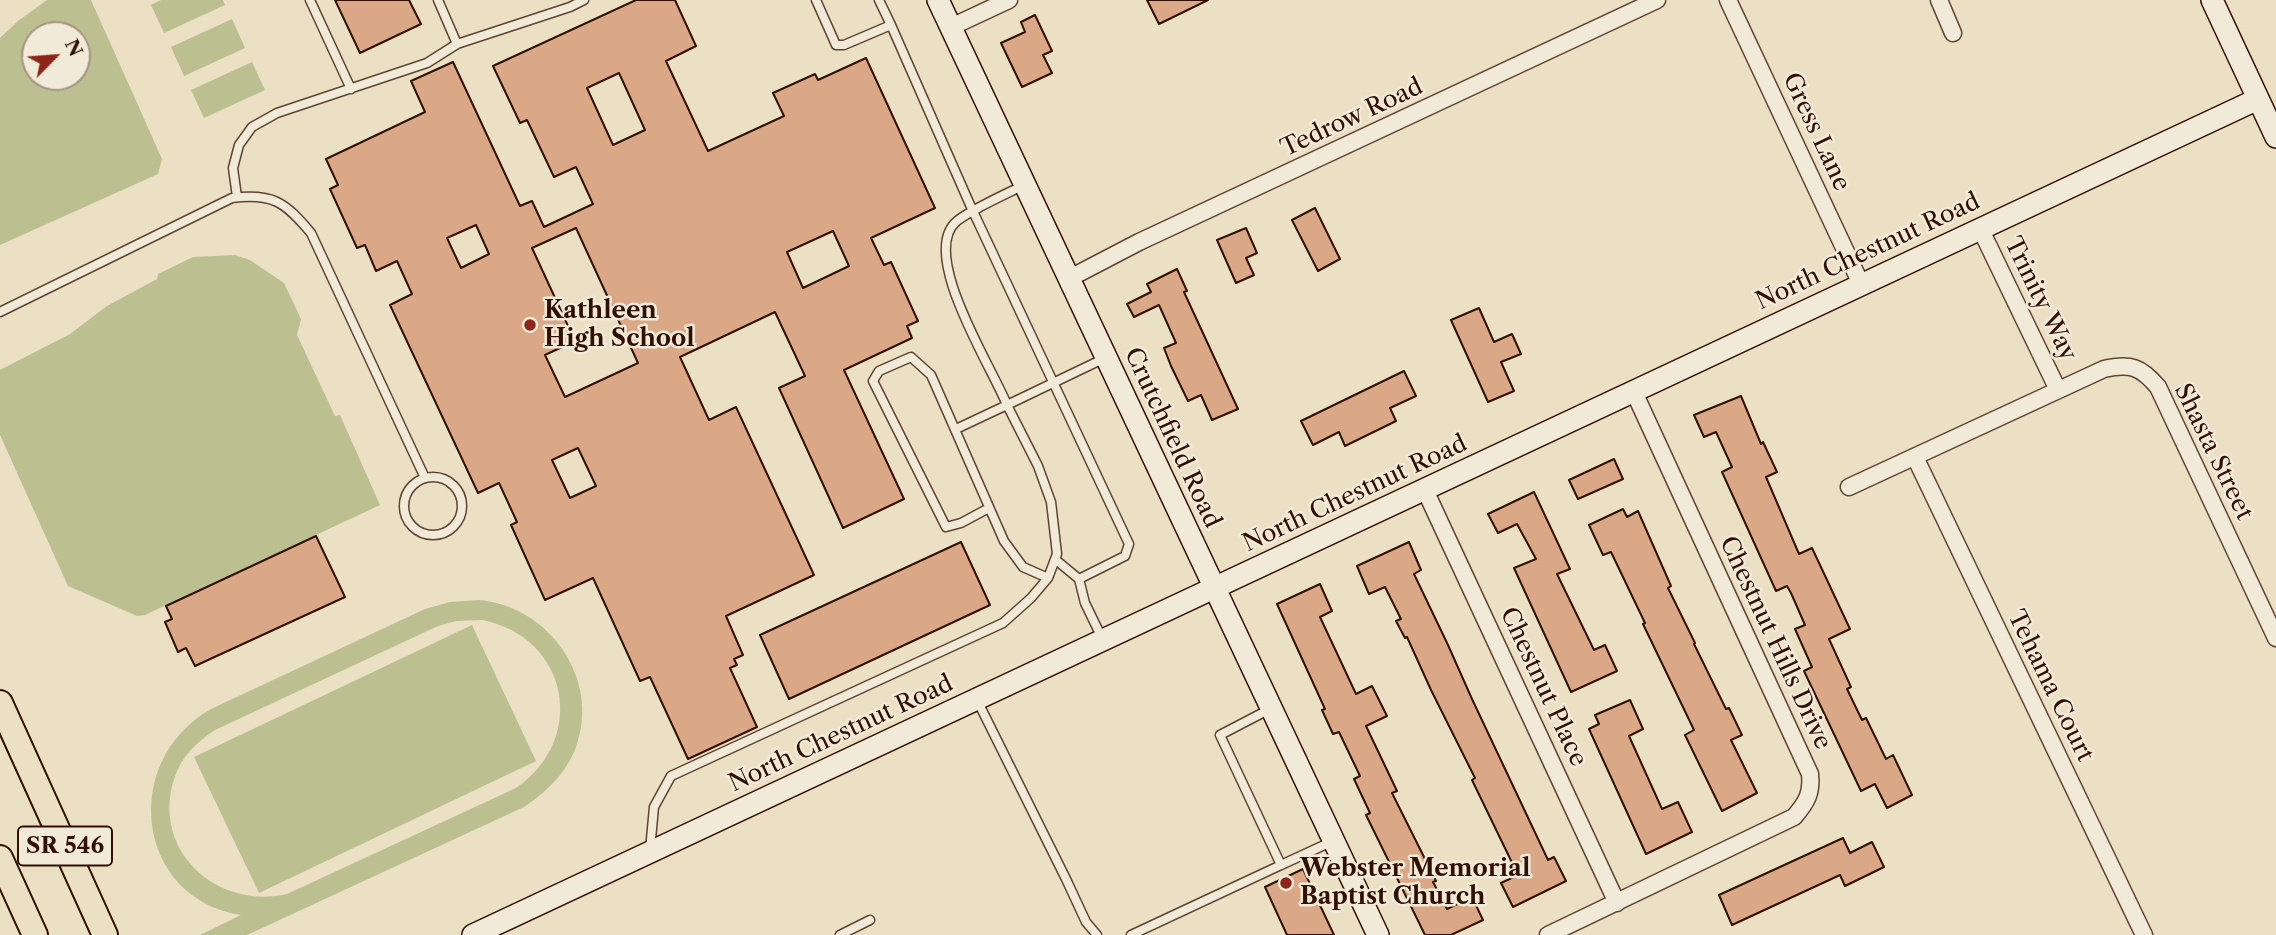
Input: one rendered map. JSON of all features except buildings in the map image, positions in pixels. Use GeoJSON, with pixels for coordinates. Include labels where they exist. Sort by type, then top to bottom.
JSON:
{"type":"FeatureCollection","features":[{"type":"Feature","properties":{"kind":"main road","name":"SR 546"},"geometry":{"type":"LineString","coordinates":[[0,702],[106,935]]}},
{"type":"Feature","properties":{"kind":"main road","name":"SR 546"},"geometry":{"type":"LineString","coordinates":[[0,858],[35,935]]}},
{"type":"Feature","properties":{"kind":"street","name":"Crutchfield Road"},"geometry":{"type":"LineString","coordinates":[[938,0],[1378,935]]}},
{"type":"Feature","properties":{"kind":"street"},"geometry":{"type":"LineString","coordinates":[[951,27],[1009,0]]}},
{"type":"Feature","properties":{"kind":"street","name":"Tedrow Road"},"geometry":{"type":"LineString","coordinates":[[1068,279],[1139,242],[1657,0]]}},
{"type":"Feature","properties":{"kind":"street","name":"Gress Lane"},"geometry":{"type":"LineString","coordinates":[[1728,0],[1861,284]]}},
{"type":"Feature","properties":{"kind":"street"},"geometry":{"type":"LineString","coordinates":[[1939,0],[1953,33]]}},
{"type":"Feature","properties":{"kind":"street"},"geometry":{"type":"LineString","coordinates":[[2212,0],[2276,137]]}},
{"type":"Feature","properties":{"kind":"street","name":"North Chestnut Road"},"geometry":{"type":"LineString","coordinates":[[473,935],[2258,99]]}},
{"type":"Feature","properties":{"kind":"street","name":"Trinity Way"},"geometry":{"type":"LineString","coordinates":[[1980,228],[2058,390]]}},
{"type":"Feature","properties":{"kind":"street","name":"Shasta Street"},"geometry":{"type":"LineString","coordinates":[[1849,488],[2058,390],[2105,369],[2122,365],[2146,374],[2158,387],[2276,638]]}},
{"type":"Feature","properties":{"kind":"street","name":"Chestnut Hills Drive"},"geometry":{"type":"LineString","coordinates":[[1548,935],[1794,817],[1807,802],[1811,788],[1810,774],[1634,392]]}},
{"type":"Feature","properties":{"kind":"street","name":"Tehama Court"},"geometry":{"type":"LineString","coordinates":[[1915,457],[2144,935]]}},
{"type":"Feature","properties":{"kind":"street","name":"Chestnut Place"},"geometry":{"type":"LineString","coordinates":[[1426,490],[1617,903]]}},
{"type":"Feature","properties":{"kind":"lane"},"geometry":{"type":"LineString","coordinates":[[310,0],[351,89]]}},
{"type":"Feature","properties":{"kind":"lane"},"geometry":{"type":"LineString","coordinates":[[438,0],[457,44]]}},
{"type":"Feature","properties":{"kind":"lane"},"geometry":{"type":"LineString","coordinates":[[237,197],[233,168],[239,145],[252,127],[277,113],[427,63],[457,44],[584,0]]}},
{"type":"Feature","properties":{"kind":"lane"},"geometry":{"type":"LineString","coordinates":[[816,0],[836,46],[891,25]]}},
{"type":"Feature","properties":{"kind":"lane"},"geometry":{"type":"LineString","coordinates":[[879,0],[973,212],[1129,544],[1125,556],[1079,579]]}},
{"type":"Feature","properties":{"kind":"lane"},"geometry":{"type":"LineString","coordinates":[[650,853],[654,807],[671,776],[1003,623],[1031,598],[1048,578],[1056,560],[1051,502],[1038,466],[959,306],[946,263],[946,238],[956,221],[1024,185]]}},
{"type":"Feature","properties":{"kind":"lane"},"geometry":{"type":"LineString","coordinates":[[0,312],[237,197],[257,195],[279,202],[296,215],[311,233],[425,478]]}},
{"type":"Feature","properties":{"kind":"lane"},"geometry":{"type":"LineString","coordinates":[[989,508],[961,523],[946,527],[873,381],[879,371],[911,356],[931,375],[1004,541],[1023,567],[1048,578]]}},
{"type":"Feature","properties":{"kind":"lane"},"geometry":{"type":"LineString","coordinates":[[956,429],[1105,357]]}},
{"type":"Feature","properties":{"kind":"lane"},"geometry":{"type":"LineString","coordinates":[[441,477],[450,482],[461,497],[463,506],[456,524],[441,534],[422,533],[414,528],[404,511],[407,492],[413,484],[425,478],[441,477]]}},
{"type":"Feature","properties":{"kind":"lane"},"geometry":{"type":"LineString","coordinates":[[1056,560],[1079,579],[1085,603],[1103,641]]}},
{"type":"Feature","properties":{"kind":"lane"},"geometry":{"type":"LineString","coordinates":[[977,700],[1086,922],[1097,935]]}},
{"type":"Feature","properties":{"kind":"lane"},"geometry":{"type":"LineString","coordinates":[[1272,708],[1220,735],[1281,865]]}},
{"type":"Feature","properties":{"kind":"lane"},"geometry":{"type":"LineString","coordinates":[[1131,935],[1334,840]]}},
{"type":"Feature","properties":{"kind":"lane"},"geometry":{"type":"LineString","coordinates":[[840,935],[870,920]]}},
{"type":"Feature","properties":{"kind":"green space"},"geometry":{"type":"Polygon","coordinates":[[[47,0],[91,0],[162,159],[158,174],[0,245],[0,38],[18,21],[47,0]]]}},
{"type":"Feature","properties":{"kind":"green space"},"geometry":{"type":"Polygon","coordinates":[[[161,0],[223,0],[225,5],[164,33],[151,5],[161,0]]]}},
{"type":"Feature","properties":{"kind":"green space"},"geometry":{"type":"Polygon","coordinates":[[[232,19],[245,48],[184,76],[171,47],[232,19]]]}},
{"type":"Feature","properties":{"kind":"green space"},"geometry":{"type":"Polygon","coordinates":[[[252,62],[265,90],[204,118],[191,90],[252,62]]]}},
{"type":"Feature","properties":{"kind":"green space"},"geometry":{"type":"Polygon","coordinates":[[[235,255],[250,260],[284,283],[301,319],[297,335],[335,416],[340,415],[380,505],[145,615],[137,616],[68,586],[0,435],[0,370],[70,334],[107,306],[157,279],[158,274],[193,257],[235,255]]]}},
{"type":"Feature","properties":{"kind":"green space"},"geometry":{"type":"Polygon","coordinates":[[[479,600],[504,605],[527,616],[547,631],[563,650],[575,672],[581,696],[582,721],[576,747],[561,774],[524,807],[247,935],[200,935],[241,915],[206,904],[179,883],[161,856],[152,826],[152,793],[162,761],[182,732],[211,709],[425,609],[450,602],[479,600]],[[482,620],[456,621],[438,626],[215,730],[194,747],[178,769],[170,796],[171,822],[178,846],[192,866],[211,881],[234,892],[259,897],[287,894],[516,788],[539,767],[553,743],[560,718],[559,692],[550,668],[534,647],[511,630],[482,620]]]}},
{"type":"Feature","properties":{"kind":"green space"},"geometry":{"type":"Polygon","coordinates":[[[472,625],[536,761],[259,893],[194,757],[472,625]]]}},
{"type":"Feature","properties":{"kind":"place","name":"Kathleen High School"},"geometry":{"type":"Point","coordinates":[530,325]}},
{"type":"Feature","properties":{"kind":"place","name":"Webster Memorial Baptist Church"},"geometry":{"type":"Point","coordinates":[1286,883]}}]}
